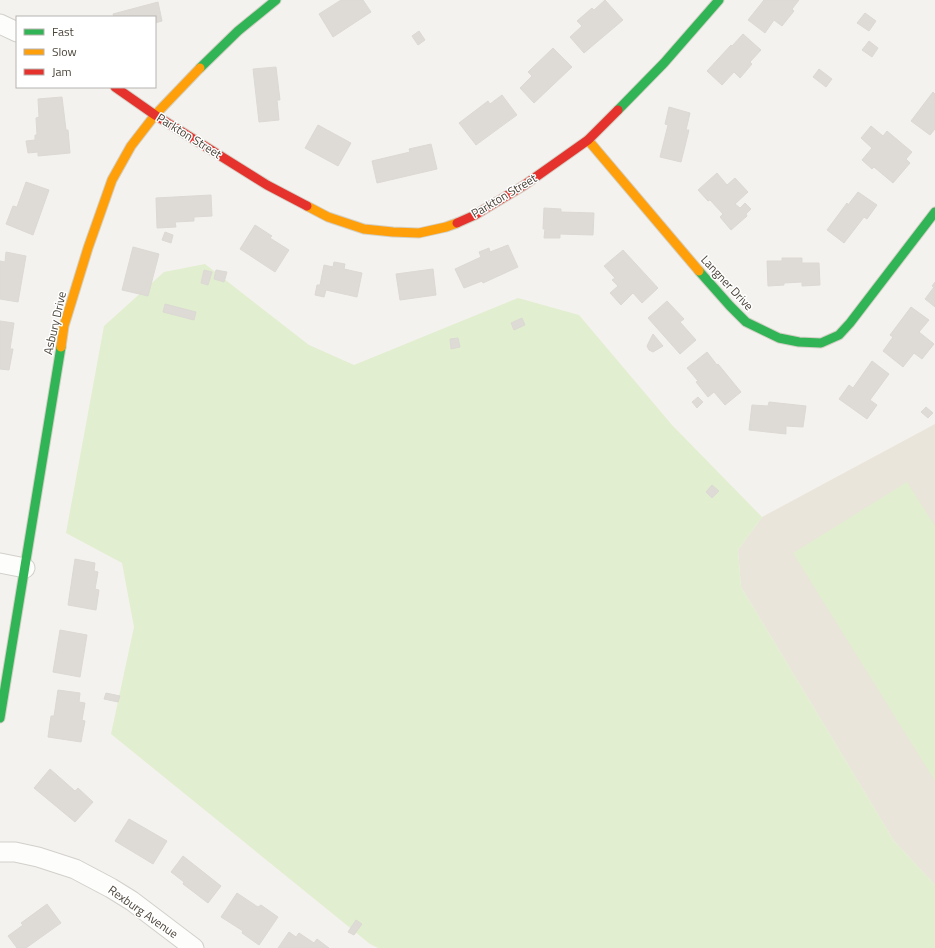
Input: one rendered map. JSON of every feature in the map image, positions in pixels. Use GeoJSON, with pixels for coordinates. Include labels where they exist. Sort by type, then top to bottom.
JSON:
{"type":"FeatureCollection","features":[{"type":"Feature","properties":{"kind":"street","name":"Asbury Drive"},"geometry":{"type":"LineString","coordinates":[[0,718],[64,326],[88,248],[112,180],[131,146],[154,115],[238,31],[276,0]]}},
{"type":"Feature","properties":{"kind":"street","name":"Parkton Street"},"geometry":{"type":"LineString","coordinates":[[116,88],[154,115],[267,185],[328,217],[364,229],[419,233],[446,227],[475,215],[523,186],[588,140],[664,63],[719,0]]}},
{"type":"Feature","properties":{"kind":"street"},"geometry":{"type":"LineString","coordinates":[[0,24],[16,32]]}},
{"type":"Feature","properties":{"kind":"street","name":"Langner Drive"},"geometry":{"type":"LineString","coordinates":[[588,140],[681,251],[730,306],[746,322],[773,336],[786,340],[821,343],[839,334],[850,323],[935,212]]}},
{"type":"Feature","properties":{"kind":"street"},"geometry":{"type":"LineString","coordinates":[[0,563],[25,568]]}},
{"type":"Feature","properties":{"kind":"street","name":"Rexburg Avenue"},"geometry":{"type":"LineString","coordinates":[[0,852],[15,852],[38,857],[75,869],[132,901],[194,948]]}},
{"type":"Feature","properties":{"kind":"shaded area"},"geometry":{"type":"Polygon","coordinates":[[[935,424],[935,885],[894,841],[741,587],[738,550],[762,517],[935,424]]]}},
{"type":"Feature","properties":{"kind":"green space"},"geometry":{"type":"Polygon","coordinates":[[[205,264],[309,345],[354,365],[518,298],[579,315],[672,425],[762,517],[738,550],[741,587],[894,841],[935,885],[935,948],[378,948],[370,944],[111,734],[134,627],[122,563],[66,533],[104,326],[164,272],[205,264]]]}},
{"type":"Feature","properties":{"kind":"green space"},"geometry":{"type":"Polygon","coordinates":[[[907,482],[935,526],[935,781],[793,553],[907,482]]]}},
{"type":"Feature","properties":{"kind":"building"},"geometry":{"type":"Polygon","coordinates":[[[341,0],[363,0],[371,12],[333,37],[319,14],[341,0]]]}},
{"type":"Feature","properties":{"kind":"building"},"geometry":{"type":"Polygon","coordinates":[[[605,0],[623,20],[584,53],[570,37],[582,26],[577,21],[592,8],[594,10],[605,0]]]}},
{"type":"Feature","properties":{"kind":"building"},"geometry":{"type":"Polygon","coordinates":[[[764,0],[799,0],[792,9],[794,11],[782,26],[774,20],[765,33],[748,20],[764,0]]]}},
{"type":"Feature","properties":{"kind":"building"},"geometry":{"type":"Polygon","coordinates":[[[158,2],[162,21],[156,23],[156,16],[114,16],[113,14],[158,2]]]}},
{"type":"Feature","properties":{"kind":"building"},"geometry":{"type":"Polygon","coordinates":[[[865,13],[876,21],[869,31],[857,23],[865,13]]]}},
{"type":"Feature","properties":{"kind":"building"},"geometry":{"type":"Polygon","coordinates":[[[419,31],[425,40],[418,45],[412,36],[419,31]]]}},
{"type":"Feature","properties":{"kind":"building"},"geometry":{"type":"Polygon","coordinates":[[[743,34],[761,50],[750,62],[752,64],[740,78],[734,72],[722,85],[707,71],[743,34]]]}},
{"type":"Feature","properties":{"kind":"building"},"geometry":{"type":"Polygon","coordinates":[[[869,41],[878,48],[872,57],[862,50],[869,41]]]}},
{"type":"Feature","properties":{"kind":"building"},"geometry":{"type":"Polygon","coordinates":[[[553,48],[572,67],[534,103],[520,88],[532,76],[528,72],[553,48]]]}},
{"type":"Feature","properties":{"kind":"building"},"geometry":{"type":"Polygon","coordinates":[[[276,67],[280,100],[277,100],[279,120],[259,122],[253,69],[276,67]]]}},
{"type":"Feature","properties":{"kind":"building"},"geometry":{"type":"Polygon","coordinates":[[[819,69],[832,79],[826,87],[813,77],[819,69]]]}},
{"type":"Feature","properties":{"kind":"building"},"geometry":{"type":"Polygon","coordinates":[[[933,92],[935,94],[935,129],[930,135],[911,121],[933,92]]]}},
{"type":"Feature","properties":{"kind":"building"},"geometry":{"type":"Polygon","coordinates":[[[502,95],[517,115],[476,145],[459,123],[488,101],[490,104],[502,95]]]}},
{"type":"Feature","properties":{"kind":"building"},"geometry":{"type":"Polygon","coordinates":[[[62,97],[66,130],[68,130],[70,153],[38,156],[38,152],[28,153],[26,141],[35,140],[35,135],[37,135],[36,118],[39,117],[38,99],[62,97]]]}},
{"type":"Feature","properties":{"kind":"building"},"geometry":{"type":"Polygon","coordinates":[[[669,107],[690,113],[686,130],[689,130],[681,162],[660,157],[668,125],[665,124],[669,107]]]}},
{"type":"Feature","properties":{"kind":"building"},"geometry":{"type":"Polygon","coordinates":[[[318,125],[351,143],[338,166],[305,148],[318,125]]]}},
{"type":"Feature","properties":{"kind":"building"},"geometry":{"type":"Polygon","coordinates":[[[871,126],[883,136],[887,131],[912,152],[906,159],[910,163],[893,183],[874,167],[872,169],[862,160],[872,148],[861,138],[871,126]]]}},
{"type":"Feature","properties":{"kind":"building"},"geometry":{"type":"Polygon","coordinates":[[[431,144],[437,169],[377,183],[372,161],[410,152],[409,149],[431,144]]]}},
{"type":"Feature","properties":{"kind":"building"},"geometry":{"type":"Polygon","coordinates":[[[717,173],[727,185],[735,178],[748,192],[735,204],[740,208],[745,203],[751,209],[746,214],[747,216],[731,230],[720,217],[723,214],[698,190],[717,173]]]}},
{"type":"Feature","properties":{"kind":"building"},"geometry":{"type":"Polygon","coordinates":[[[26,182],[49,190],[33,235],[6,224],[13,206],[17,207],[26,182]]]}},
{"type":"Feature","properties":{"kind":"building"},"geometry":{"type":"Polygon","coordinates":[[[858,192],[877,205],[867,219],[864,217],[844,243],[827,230],[847,203],[848,205],[858,192]]]}},
{"type":"Feature","properties":{"kind":"building"},"geometry":{"type":"Polygon","coordinates":[[[211,195],[212,216],[194,217],[194,221],[175,222],[176,227],[157,228],[156,198],[211,195]]]}},
{"type":"Feature","properties":{"kind":"building"},"geometry":{"type":"Polygon","coordinates":[[[544,208],[561,209],[561,212],[594,213],[593,235],[560,234],[560,238],[544,238],[544,208]]]}},
{"type":"Feature","properties":{"kind":"building"},"geometry":{"type":"Polygon","coordinates":[[[255,225],[272,236],[270,238],[289,250],[275,272],[240,249],[255,225]]]}},
{"type":"Feature","properties":{"kind":"building"},"geometry":{"type":"Polygon","coordinates":[[[165,232],[173,235],[171,243],[162,240],[165,232]]]}},
{"type":"Feature","properties":{"kind":"building"},"geometry":{"type":"Polygon","coordinates":[[[508,245],[518,267],[483,283],[482,281],[464,288],[455,269],[481,257],[479,252],[489,248],[490,252],[508,245]]]}},
{"type":"Feature","properties":{"kind":"building"},"geometry":{"type":"Polygon","coordinates":[[[133,247],[159,254],[148,296],[122,290],[133,247]]]}},
{"type":"Feature","properties":{"kind":"building"},"geometry":{"type":"Polygon","coordinates":[[[623,250],[658,288],[642,303],[633,293],[621,305],[610,293],[618,286],[612,280],[615,278],[604,266],[623,250]]]}},
{"type":"Feature","properties":{"kind":"building"},"geometry":{"type":"Polygon","coordinates":[[[6,252],[26,256],[18,302],[0,299],[0,261],[5,262],[6,252]]]}},
{"type":"Feature","properties":{"kind":"building"},"geometry":{"type":"Polygon","coordinates":[[[782,258],[802,258],[802,263],[819,263],[820,285],[802,286],[802,282],[768,286],[767,261],[782,261],[782,258]]]}},
{"type":"Feature","properties":{"kind":"building"},"geometry":{"type":"Polygon","coordinates":[[[334,262],[345,264],[344,269],[362,273],[357,297],[326,290],[324,297],[315,295],[317,285],[320,285],[324,265],[333,267],[334,262]]]}},
{"type":"Feature","properties":{"kind":"building"},"geometry":{"type":"Polygon","coordinates":[[[433,269],[436,295],[400,300],[396,274],[433,269]]]}},
{"type":"Feature","properties":{"kind":"building"},"geometry":{"type":"Polygon","coordinates":[[[204,270],[212,272],[208,285],[201,283],[204,270]]]}},
{"type":"Feature","properties":{"kind":"building"},"geometry":{"type":"Polygon","coordinates":[[[216,270],[227,272],[224,282],[214,279],[216,270]]]}},
{"type":"Feature","properties":{"kind":"building"},"geometry":{"type":"Polygon","coordinates":[[[935,282],[935,307],[925,299],[934,287],[932,286],[935,282]]]}},
{"type":"Feature","properties":{"kind":"building"},"geometry":{"type":"Polygon","coordinates":[[[667,301],[684,319],[680,322],[696,340],[680,354],[648,318],[667,301]]]}},
{"type":"Feature","properties":{"kind":"building"},"geometry":{"type":"Polygon","coordinates":[[[165,304],[196,312],[194,320],[163,312],[165,304]]]}},
{"type":"Feature","properties":{"kind":"building"},"geometry":{"type":"Polygon","coordinates":[[[911,307],[929,320],[919,332],[934,344],[922,359],[914,353],[903,367],[883,351],[893,337],[890,335],[911,307]]]}},
{"type":"Feature","properties":{"kind":"building"},"geometry":{"type":"Polygon","coordinates":[[[522,318],[525,325],[514,330],[511,323],[522,318]]]}},
{"type":"Feature","properties":{"kind":"building"},"geometry":{"type":"Polygon","coordinates":[[[0,321],[14,323],[10,349],[13,349],[9,370],[0,369],[0,321]]]}},
{"type":"Feature","properties":{"kind":"building"},"geometry":{"type":"Polygon","coordinates":[[[653,334],[663,346],[653,352],[649,350],[647,346],[653,334]]]}},
{"type":"Feature","properties":{"kind":"building"},"geometry":{"type":"Polygon","coordinates":[[[458,338],[460,347],[451,349],[450,339],[458,338]]]}},
{"type":"Feature","properties":{"kind":"building"},"geometry":{"type":"Polygon","coordinates":[[[707,352],[741,392],[725,405],[714,392],[708,397],[696,382],[698,381],[687,368],[707,352]]]}},
{"type":"Feature","properties":{"kind":"building"},"geometry":{"type":"Polygon","coordinates":[[[872,361],[889,374],[870,400],[877,405],[867,419],[839,399],[849,385],[853,388],[872,361]]]}},
{"type":"Feature","properties":{"kind":"building"},"geometry":{"type":"Polygon","coordinates":[[[698,397],[703,402],[697,408],[692,402],[698,397]]]}},
{"type":"Feature","properties":{"kind":"building"},"geometry":{"type":"Polygon","coordinates":[[[769,402],[806,406],[803,427],[786,426],[786,434],[749,430],[752,405],[768,406],[769,402]]]}},
{"type":"Feature","properties":{"kind":"building"},"geometry":{"type":"Polygon","coordinates":[[[926,407],[933,413],[928,418],[921,412],[926,407]]]}},
{"type":"Feature","properties":{"kind":"building"},"geometry":{"type":"Polygon","coordinates":[[[712,485],[719,491],[712,498],[706,492],[712,485]]]}},
{"type":"Feature","properties":{"kind":"building"},"geometry":{"type":"Polygon","coordinates":[[[75,559],[95,563],[94,571],[98,572],[95,589],[99,590],[96,610],[68,605],[75,559]]]}},
{"type":"Feature","properties":{"kind":"building"},"geometry":{"type":"Polygon","coordinates":[[[60,630],[87,635],[80,677],[53,672],[60,630]]]}},
{"type":"Feature","properties":{"kind":"building"},"geometry":{"type":"Polygon","coordinates":[[[58,690],[80,693],[79,702],[85,703],[82,720],[85,721],[81,742],[48,737],[51,716],[54,716],[58,690]]]}},
{"type":"Feature","properties":{"kind":"building"},"geometry":{"type":"Polygon","coordinates":[[[106,693],[120,696],[118,702],[104,699],[106,693]]]}},
{"type":"Feature","properties":{"kind":"building"},"geometry":{"type":"Polygon","coordinates":[[[50,769],[75,791],[78,788],[93,802],[75,822],[34,788],[50,769]]]}},
{"type":"Feature","properties":{"kind":"building"},"geometry":{"type":"Polygon","coordinates":[[[129,819],[167,841],[153,864],[115,841],[129,819]]]}},
{"type":"Feature","properties":{"kind":"building"},"geometry":{"type":"Polygon","coordinates":[[[183,856],[221,886],[208,903],[183,884],[184,882],[171,872],[183,856]]]}},
{"type":"Feature","properties":{"kind":"building"},"geometry":{"type":"Polygon","coordinates":[[[237,893],[258,907],[261,905],[278,917],[259,945],[242,933],[243,931],[221,917],[237,893]]]}},
{"type":"Feature","properties":{"kind":"building"},"geometry":{"type":"Polygon","coordinates":[[[47,904],[61,923],[26,948],[17,948],[8,936],[23,925],[21,923],[47,904]]]}},
{"type":"Feature","properties":{"kind":"building"},"geometry":{"type":"Polygon","coordinates":[[[356,920],[362,924],[354,935],[348,932],[356,920]]]}},
{"type":"Feature","properties":{"kind":"building"},"geometry":{"type":"Polygon","coordinates":[[[289,932],[296,937],[299,933],[314,943],[317,939],[329,948],[278,948],[289,932]]]}},
{"type":"Feature","properties":{"kind":"traffic: fast"},"geometry":{"type":"LineString","coordinates":[[200,68],[238,31],[276,0]]}},
{"type":"Feature","properties":{"kind":"traffic: fast"},"geometry":{"type":"LineString","coordinates":[[618,110],[664,63],[719,0]]}},
{"type":"Feature","properties":{"kind":"traffic: fast"},"geometry":{"type":"LineString","coordinates":[[699,271],[746,322],[779,338],[799,342],[821,343],[839,335],[850,323],[935,212]]}},
{"type":"Feature","properties":{"kind":"traffic: fast"},"geometry":{"type":"LineString","coordinates":[[0,718],[61,347]]}},
{"type":"Feature","properties":{"kind":"traffic: slow"},"geometry":{"type":"LineString","coordinates":[[61,347],[64,326],[88,248],[112,180],[131,146],[155,115],[200,68]]}},
{"type":"Feature","properties":{"kind":"traffic: slow"},"geometry":{"type":"LineString","coordinates":[[588,140],[699,271]]}},
{"type":"Feature","properties":{"kind":"traffic: slow"},"geometry":{"type":"LineString","coordinates":[[307,206],[328,217],[364,229],[419,233],[457,223]]}},
{"type":"Feature","properties":{"kind":"traffic: jam"},"geometry":{"type":"LineString","coordinates":[[116,88],[155,115],[267,185],[307,206]]}},
{"type":"Feature","properties":{"kind":"traffic: jam"},"geometry":{"type":"LineString","coordinates":[[457,223],[475,215],[523,186],[588,140],[618,110]]}}]}
